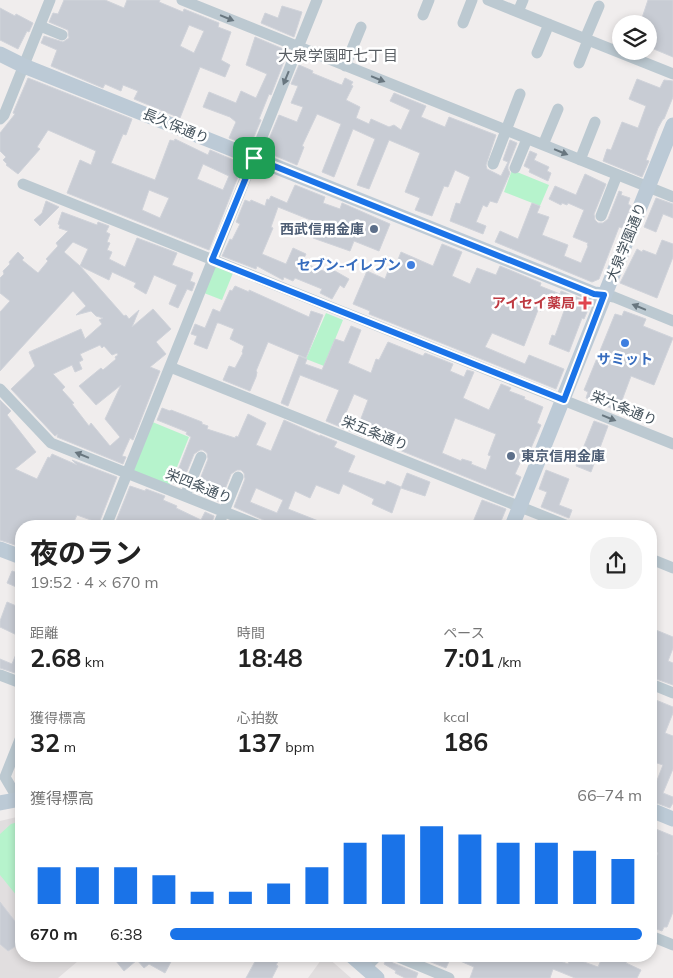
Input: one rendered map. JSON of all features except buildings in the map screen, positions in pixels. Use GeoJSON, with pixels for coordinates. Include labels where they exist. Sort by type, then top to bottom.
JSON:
{"type":"FeatureCollection","features":[{"type":"Feature","properties":{"kind":"street"},"geometry":{"type":"LineString","coordinates":[[0,119],[4,115],[50,0]]}},
{"type":"Feature","properties":{"kind":"street"},"geometry":{"type":"LineString","coordinates":[[182,0],[673,197]]}},
{"type":"Feature","properties":{"kind":"street"},"geometry":{"type":"LineString","coordinates":[[108,520],[317,0]]}},
{"type":"Feature","properties":{"kind":"street"},"geometry":{"type":"LineString","coordinates":[[423,15],[429,0]]}},
{"type":"Feature","properties":{"kind":"street"},"geometry":{"type":"LineString","coordinates":[[463,23],[472,0]]}},
{"type":"Feature","properties":{"kind":"street"},"geometry":{"type":"LineString","coordinates":[[488,0],[673,74]]}},
{"type":"Feature","properties":{"kind":"street"},"geometry":{"type":"LineString","coordinates":[[518,12],[523,0]]}},
{"type":"Feature","properties":{"kind":"street"},"geometry":{"type":"LineString","coordinates":[[579,63],[599,6]]}},
{"type":"Feature","properties":{"kind":"street"},"geometry":{"type":"LineString","coordinates":[[537,53],[549,24]]}},
{"type":"Feature","properties":{"kind":"street"},"geometry":{"type":"LineString","coordinates":[[40,26],[62,35]]}},
{"type":"Feature","properties":{"kind":"street"},"geometry":{"type":"LineString","coordinates":[[345,66],[361,27]]}},
{"type":"Feature","properties":{"kind":"street","name":"長久保通り"},"geometry":{"type":"LineString","coordinates":[[0,54],[24,66],[254,158],[585,290],[604,295]]}},
{"type":"Feature","properties":{"kind":"street"},"geometry":{"type":"LineString","coordinates":[[493,164],[520,94]]}},
{"type":"Feature","properties":{"kind":"street"},"geometry":{"type":"LineString","coordinates":[[543,145],[558,108]]}},
{"type":"Feature","properties":{"kind":"street"},"geometry":{"type":"LineString","coordinates":[[580,160],[595,122]]}},
{"type":"Feature","properties":{"kind":"street","name":"大泉学園通り"},"geometry":{"type":"LineString","coordinates":[[515,520],[673,125]]}},
{"type":"Feature","properties":{"kind":"street"},"geometry":{"type":"LineString","coordinates":[[515,168],[527,139]]}},
{"type":"Feature","properties":{"kind":"street"},"geometry":{"type":"LineString","coordinates":[[601,216],[617,175]]}},
{"type":"Feature","properties":{"kind":"street","name":"栄六条通り"},"geometry":{"type":"LineString","coordinates":[[23,184],[673,444]]}},
{"type":"Feature","properties":{"kind":"street"},"geometry":{"type":"LineString","coordinates":[[604,295],[614,297],[673,321]]}},
{"type":"Feature","properties":{"kind":"street","name":"栄五条通り"},"geometry":{"type":"LineString","coordinates":[[170,367],[553,520]]}},
{"type":"Feature","properties":{"kind":"street","name":"栄四条通り"},"geometry":{"type":"LineString","coordinates":[[0,388],[51,443],[245,520]]}},
{"type":"Feature","properties":{"kind":"street"},"geometry":{"type":"LineString","coordinates":[[185,496],[201,457]]}},
{"type":"Feature","properties":{"kind":"street"},"geometry":{"type":"LineString","coordinates":[[221,520],[238,477]]}},
{"type":"Feature","properties":{"kind":"street"},"geometry":{"type":"LineString","coordinates":[[0,549],[15,555]]}},
{"type":"Feature","properties":{"kind":"street"},"geometry":{"type":"LineString","coordinates":[[657,561],[673,568]]}},
{"type":"Feature","properties":{"kind":"street"},"geometry":{"type":"LineString","coordinates":[[0,675],[15,681]]}},
{"type":"Feature","properties":{"kind":"street"},"geometry":{"type":"LineString","coordinates":[[657,686],[673,693]]}},
{"type":"Feature","properties":{"kind":"street"},"geometry":{"type":"LineString","coordinates":[[15,751],[5,777],[15,792]]}},
{"type":"Feature","properties":{"kind":"street"},"geometry":{"type":"LineString","coordinates":[[0,803],[15,800]]}},
{"type":"Feature","properties":{"kind":"street"},"geometry":{"type":"LineString","coordinates":[[657,812],[673,819]]}},
{"type":"Feature","properties":{"kind":"street"},"geometry":{"type":"LineString","coordinates":[[657,938],[673,945]]}},
{"type":"Feature","properties":{"kind":"street"},"geometry":{"type":"LineString","coordinates":[[358,962],[377,978]]}},
{"type":"Feature","properties":{"kind":"street"},"geometry":{"type":"LineString","coordinates":[[365,968],[371,962]]}},
{"type":"Feature","properties":{"kind":"street"},"geometry":{"type":"LineString","coordinates":[[410,962],[449,978]]}},
{"type":"Feature","properties":{"kind":"shaded area"},"geometry":{"type":"Polygon","coordinates":[[[15,817],[15,962],[77,962],[58,978],[0,978],[0,821],[15,817]]]}},
{"type":"Feature","properties":{"kind":"shaded area"},"geometry":{"type":"Polygon","coordinates":[[[320,962],[333,962],[351,978],[308,978],[320,962]]]}},
{"type":"Feature","properties":{"kind":"green space"},"geometry":{"type":"Polygon","coordinates":[[[512,170],[549,185],[540,206],[504,192],[512,170]]]}},
{"type":"Feature","properties":{"kind":"green space"},"geometry":{"type":"Polygon","coordinates":[[[215,266],[233,273],[222,300],[204,293],[215,266]]]}},
{"type":"Feature","properties":{"kind":"green space"},"geometry":{"type":"Polygon","coordinates":[[[326,313],[343,320],[324,366],[306,359],[326,313]]]}},
{"type":"Feature","properties":{"kind":"green space"},"geometry":{"type":"Polygon","coordinates":[[[150,421],[189,437],[169,487],[134,472],[132,467],[150,421]]]}},
{"type":"Feature","properties":{"kind":"green space"},"geometry":{"type":"Polygon","coordinates":[[[15,823],[15,894],[0,875],[0,834],[15,823]]]}},
{"type":"Feature","properties":{"kind":"place","name":"西武信用金庫"},"geometry":{"type":"Point","coordinates":[374,229]}},
{"type":"Feature","properties":{"kind":"place","name":"セブン-イレブン"},"geometry":{"type":"Point","coordinates":[411,265]}},
{"type":"Feature","properties":{"kind":"place","name":"アイセイ薬局"},"geometry":{"type":"Point","coordinates":[585,303]}},
{"type":"Feature","properties":{"kind":"place","name":"サミット"},"geometry":{"type":"Point","coordinates":[625,343]}},
{"type":"Feature","properties":{"kind":"place","name":"東京信用金庫"},"geometry":{"type":"Point","coordinates":[511,456]}},
{"type":"Feature","properties":{"kind":"district","name":"大泉学園町七丁目"},"geometry":{"type":"Point","coordinates":[338,55]}},
{"type":"Feature","properties":{"kind":"route"},"geometry":{"type":"LineString","coordinates":[[254,158],[594,294],[604,295],[564,400],[212,260],[254,158]]}}]}
